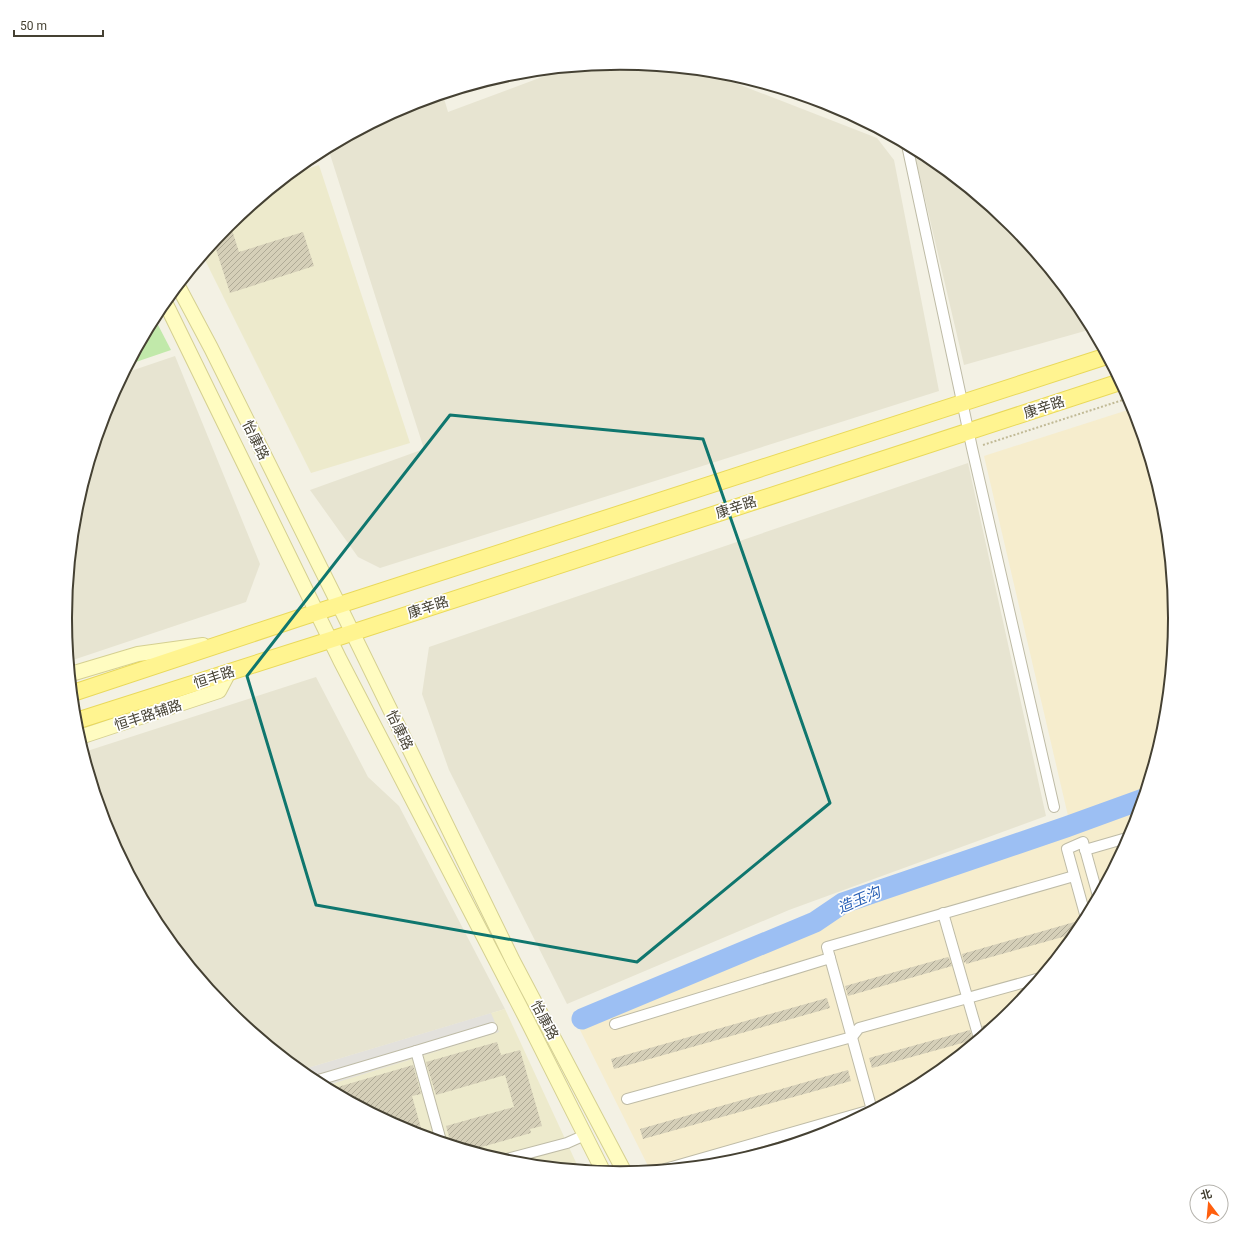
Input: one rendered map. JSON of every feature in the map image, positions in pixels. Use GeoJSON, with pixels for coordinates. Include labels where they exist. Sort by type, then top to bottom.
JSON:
{"type":"FeatureCollection","features":[{"type":"Feature","properties":{"kind":"main road","name":"怡康路"},"geometry":{"type":"LineString","coordinates":[[181,291],[211,348],[339,605],[513,961],[622,1166]]}},
{"type":"Feature","properties":{"kind":"main road","name":"怡康路"},"geometry":{"type":"LineString","coordinates":[[168,309],[330,640],[600,1165]]}},
{"type":"Feature","properties":{"kind":"main road","name":"康辛路"},"geometry":{"type":"LineString","coordinates":[[339,605],[963,404],[1102,358]]}},
{"type":"Feature","properties":{"kind":"main road","name":"康辛路"},"geometry":{"type":"LineString","coordinates":[[352,632],[1115,383]]}},
{"type":"Feature","properties":{"kind":"main road","name":"恒丰路"},"geometry":{"type":"LineString","coordinates":[[77,691],[230,642],[339,605]]}},
{"type":"Feature","properties":{"kind":"main road","name":"恒丰路"},"geometry":{"type":"LineString","coordinates":[[82,719],[352,632]]}},
{"type":"Feature","properties":{"kind":"main road"},"geometry":{"type":"LineString","coordinates":[[76,673],[138,654],[230,642]]}},
{"type":"Feature","properties":{"kind":"main road","name":"恒丰路辅路"},"geometry":{"type":"LineString","coordinates":[[86,736],[219,691],[229,672]]}},
{"type":"Feature","properties":{"kind":"street"},"geometry":{"type":"LineString","coordinates":[[908,152],[968,431],[1054,807]]}},
{"type":"Feature","properties":{"kind":"street"},"geometry":{"type":"LineString","coordinates":[[1085,850],[1122,839]]}},
{"type":"Feature","properties":{"kind":"street"},"geometry":{"type":"LineString","coordinates":[[1084,910],[1067,849],[1083,842],[1096,890]]}},
{"type":"Feature","properties":{"kind":"street"},"geometry":{"type":"LineString","coordinates":[[871,1105],[827,947],[1074,876]]}},
{"type":"Feature","properties":{"kind":"street"},"geometry":{"type":"LineString","coordinates":[[943,913],[978,1033]]}},
{"type":"Feature","properties":{"kind":"street"},"geometry":{"type":"LineString","coordinates":[[616,1024],[830,958]]}},
{"type":"Feature","properties":{"kind":"street"},"geometry":{"type":"LineString","coordinates":[[627,1099],[852,1037],[859,1028],[1032,980]]}},
{"type":"Feature","properties":{"kind":"street"},"geometry":{"type":"LineString","coordinates":[[323,1079],[492,1028]]}},
{"type":"Feature","properties":{"kind":"street"},"geometry":{"type":"LineString","coordinates":[[416,1051],[440,1136]]}},
{"type":"Feature","properties":{"kind":"street"},"geometry":{"type":"LineString","coordinates":[[695,1161],[842,1119]]}},
{"type":"Feature","properties":{"kind":"street"},"geometry":{"type":"LineString","coordinates":[[519,1156],[567,1143],[585,1135]]}},
{"type":"Feature","properties":{"kind":"path"},"geometry":{"type":"LineString","coordinates":[[972,448],[1123,400]]}},
{"type":"Feature","properties":{"kind":"highlighted area"},"geometry":{"type":"Polygon","coordinates":[[[450,415],[703,439],[830,803],[637,962],[316,905],[247,676],[450,415]]]}},
{"type":"Feature","properties":{"kind":"shaded area"},"geometry":{"type":"Polygon","coordinates":[[[585,71],[656,71],[692,75],[735,83],[877,138],[894,160],[939,391],[380,568],[358,557],[310,490],[424,449],[330,154],[378,127],[444,99],[448,112],[546,76],[585,71]]]}},
{"type":"Feature","properties":{"kind":"shaded area"},"geometry":{"type":"Polygon","coordinates":[[[915,156],[954,183],[982,206],[1008,231],[1033,257],[1055,284],[1086,331],[964,365],[915,156]]]}},
{"type":"Feature","properties":{"kind":"shaded area"},"geometry":{"type":"Polygon","coordinates":[[[319,165],[410,443],[311,473],[205,260],[259,206],[306,169],[319,165]]]}},
{"type":"Feature","properties":{"kind":"shaded area"},"geometry":{"type":"Polygon","coordinates":[[[175,356],[260,564],[246,602],[74,660],[72,618],[74,582],[77,546],[83,511],[91,476],[102,442],[114,408],[132,371],[175,356]]]}},
{"type":"Feature","properties":{"kind":"shaded area"},"geometry":{"type":"Polygon","coordinates":[[[1128,410],[1150,476],[1164,546],[1168,618],[1164,690],[1150,760],[1139,795],[1069,820],[984,456],[1128,410]]]}},
{"type":"Feature","properties":{"kind":"shaded area"},"geometry":{"type":"Polygon","coordinates":[[[968,463],[1046,816],[789,910],[567,1004],[449,770],[422,694],[429,647],[968,463]]]}},
{"type":"Feature","properties":{"kind":"shaded area"},"geometry":{"type":"Polygon","coordinates":[[[316,677],[368,777],[399,806],[505,1009],[308,1068],[259,1030],[233,1005],[208,979],[186,952],[165,922],[146,892],[114,828],[89,750],[316,677]]]}},
{"type":"Feature","properties":{"kind":"shaded area"},"geometry":{"type":"Polygon","coordinates":[[[1135,804],[1127,828],[1095,892],[1055,952],[1033,979],[1008,1005],[982,1030],[954,1053],[925,1074],[894,1093],[830,1124],[797,1137],[727,1155],[692,1161],[648,1165],[578,1026],[820,929],[842,910],[1135,804]]]}},
{"type":"Feature","properties":{"kind":"shaded area"},"geometry":{"type":"Polygon","coordinates":[[[505,1009],[577,1164],[514,1155],[444,1137],[411,1124],[346,1093],[308,1068],[505,1009]]]}},
{"type":"Feature","properties":{"kind":"shaded area"},"geometry":{"type":"Polygon","coordinates":[[[491,1013],[499,1032],[332,1084],[308,1068],[491,1013]]]}},
{"type":"Feature","properties":{"kind":"green space"},"geometry":{"type":"Polygon","coordinates":[[[158,325],[171,350],[137,362],[158,325]]]}},
{"type":"Feature","properties":{"kind":"building"},"geometry":{"type":"Polygon","coordinates":[[[232,232],[239,252],[303,232],[314,266],[230,293],[216,249],[232,232]]]}},
{"type":"Feature","properties":{"kind":"building"},"geometry":{"type":"Polygon","coordinates":[[[1076,921],[1066,936],[966,964],[966,962],[964,963],[962,954],[1076,921]]]}},
{"type":"Feature","properties":{"kind":"building"},"geometry":{"type":"Polygon","coordinates":[[[948,957],[952,966],[848,996],[845,986],[948,957]]]}},
{"type":"Feature","properties":{"kind":"building"},"geometry":{"type":"Polygon","coordinates":[[[827,998],[830,1008],[614,1069],[611,1059],[827,998]]]}},
{"type":"Feature","properties":{"kind":"building"},"geometry":{"type":"Polygon","coordinates":[[[970,1030],[972,1038],[968,1041],[872,1068],[869,1058],[970,1030]]]}},
{"type":"Feature","properties":{"kind":"building"},"geometry":{"type":"Polygon","coordinates":[[[497,1042],[501,1055],[520,1050],[542,1126],[530,1129],[531,1133],[480,1147],[449,1139],[446,1126],[514,1107],[505,1075],[436,1095],[426,1062],[497,1042]]]}},
{"type":"Feature","properties":{"kind":"building"},"geometry":{"type":"Polygon","coordinates":[[[413,1065],[421,1094],[412,1096],[421,1128],[378,1109],[337,1087],[413,1065]]]}},
{"type":"Feature","properties":{"kind":"building"},"geometry":{"type":"Polygon","coordinates":[[[848,1070],[851,1081],[643,1139],[640,1129],[848,1070]]]}},
{"type":"Feature","properties":{"kind":"waterway","name":"造玉沟"},"geometry":{"type":"LineString","coordinates":[[582,1019],[815,922],[843,903],[1136,801]]}}]}
